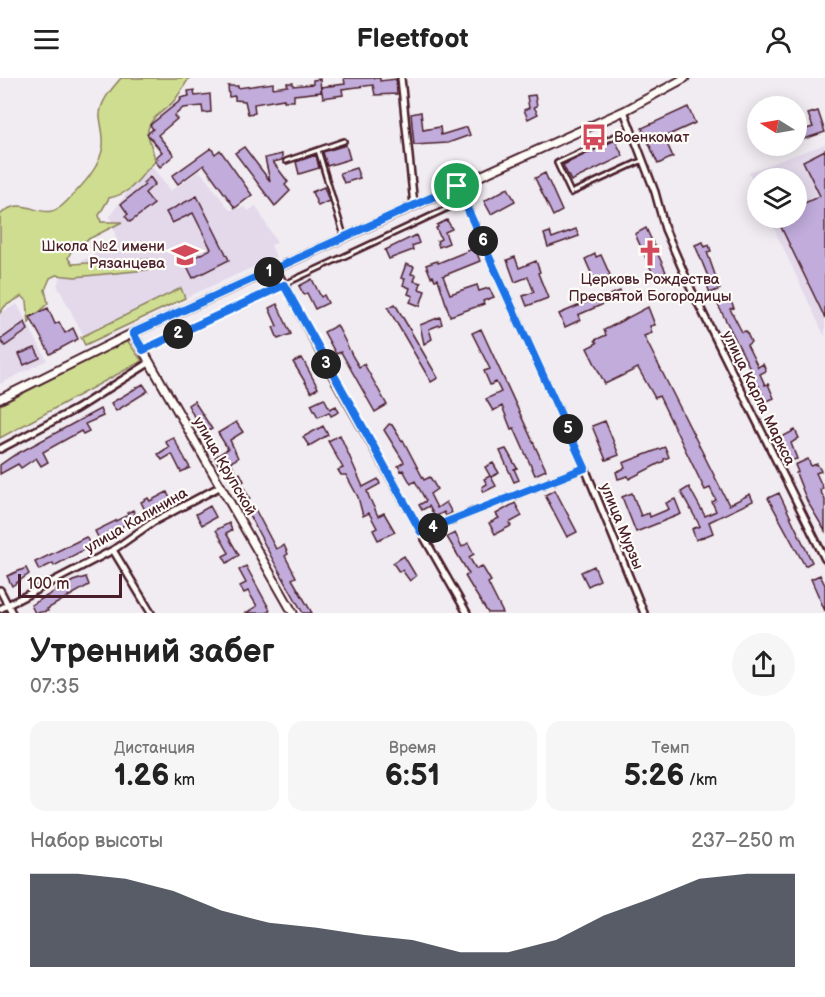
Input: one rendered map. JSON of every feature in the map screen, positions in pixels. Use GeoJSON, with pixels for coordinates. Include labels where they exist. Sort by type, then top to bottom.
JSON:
{"type":"FeatureCollection","features":[{"type":"Feature","properties":{"kind":"street"},"geometry":{"type":"LineString","coordinates":[[401,78],[414,205]]}},
{"type":"Feature","properties":{"kind":"street"},"geometry":{"type":"LineString","coordinates":[[0,399],[133,333],[624,111],[685,78]]}},
{"type":"Feature","properties":{"kind":"street","name":"улица Карла Маркса"},"geometry":{"type":"LineString","coordinates":[[624,111],[643,160],[665,229],[691,289],[825,559]]}},
{"type":"Feature","properties":{"kind":"street","name":"улица Мурзы"},"geometry":{"type":"LineString","coordinates":[[457,186],[585,468],[644,613]]}},
{"type":"Feature","properties":{"kind":"street"},"geometry":{"type":"LineString","coordinates":[[276,269],[467,613]]}},
{"type":"Feature","properties":{"kind":"street","name":"улица Крупской"},"geometry":{"type":"LineString","coordinates":[[133,333],[293,613]]}},
{"type":"Feature","properties":{"kind":"street"},"geometry":{"type":"LineString","coordinates":[[0,448],[76,410],[149,363]]}},
{"type":"Feature","properties":{"kind":"street"},"geometry":{"type":"LineString","coordinates":[[421,532],[585,468]]}},
{"type":"Feature","properties":{"kind":"street","name":"улица Калинина"},"geometry":{"type":"LineString","coordinates":[[0,609],[113,550],[153,522],[221,486]]}},
{"type":"Feature","properties":{"kind":"street"},"geometry":{"type":"LineString","coordinates":[[113,550],[151,613]]}},
{"type":"Feature","properties":{"kind":"street"},"geometry":{"type":"LineString","coordinates":[[0,590],[12,613]]}},
{"type":"Feature","properties":{"kind":"lane"},"geometry":{"type":"LineString","coordinates":[[631,129],[557,163],[571,193],[643,160]]}},
{"type":"Feature","properties":{"kind":"lane"},"geometry":{"type":"LineString","coordinates":[[286,160],[344,141]]}},
{"type":"Feature","properties":{"kind":"lane"},"geometry":{"type":"LineString","coordinates":[[318,150],[344,236]]}},
{"type":"Feature","properties":{"kind":"lane"},"geometry":{"type":"LineString","coordinates":[[143,350],[464,201]]}},
{"type":"Feature","properties":{"kind":"shaded area"},"geometry":{"type":"Polygon","coordinates":[[[825,144],[825,337],[774,228],[807,228],[807,168],[760,168],[792,156],[807,156],[807,151],[825,144]]]}},
{"type":"Feature","properties":{"kind":"shaded area","name":"Школа №2 имени Рязанцева"},"geometry":{"type":"Polygon","coordinates":[[[149,162],[170,191],[200,171],[230,210],[245,207],[248,211],[256,206],[277,243],[271,245],[276,257],[87,342],[57,285],[64,271],[117,241],[110,216],[149,162]]]}},
{"type":"Feature","properties":{"kind":"shaded area"},"geometry":{"type":"Polygon","coordinates":[[[17,304],[47,360],[0,384],[0,313],[17,304]]]}},
{"type":"Feature","properties":{"kind":"green space"},"geometry":{"type":"Polygon","coordinates":[[[121,78],[189,78],[173,102],[149,125],[148,134],[155,162],[130,189],[109,198],[99,215],[101,222],[122,222],[73,247],[68,258],[72,264],[152,259],[156,269],[75,277],[56,275],[50,278],[45,290],[48,303],[29,323],[27,301],[22,296],[5,306],[0,313],[0,215],[9,208],[18,206],[41,211],[57,209],[84,183],[101,153],[103,135],[100,111],[107,96],[121,78]]]}},
{"type":"Feature","properties":{"kind":"green space"},"geometry":{"type":"Polygon","coordinates":[[[181,288],[185,298],[85,345],[81,337],[181,288]]]}},
{"type":"Feature","properties":{"kind":"green space"},"geometry":{"type":"Polygon","coordinates":[[[127,340],[142,361],[0,438],[0,405],[127,340]]]}},
{"type":"Feature","properties":{"kind":"building"},"geometry":{"type":"Polygon","coordinates":[[[344,78],[380,78],[380,81],[396,79],[397,94],[375,95],[373,85],[342,89],[343,95],[323,98],[321,87],[345,84],[344,78]]]}},
{"type":"Feature","properties":{"kind":"building"},"geometry":{"type":"Polygon","coordinates":[[[320,79],[321,92],[294,95],[294,101],[284,101],[284,99],[254,104],[255,113],[248,114],[245,101],[235,100],[235,96],[229,97],[228,86],[238,86],[238,88],[273,83],[273,88],[288,86],[287,83],[293,83],[293,86],[313,84],[313,80],[320,79]]]}},
{"type":"Feature","properties":{"kind":"building"},"geometry":{"type":"Polygon","coordinates":[[[194,90],[195,96],[210,94],[211,112],[203,113],[202,106],[183,108],[174,116],[177,119],[158,135],[174,155],[160,167],[155,161],[162,152],[147,134],[153,129],[150,125],[181,100],[180,98],[189,96],[188,91],[194,90]]]}},
{"type":"Feature","properties":{"kind":"building"},"geometry":{"type":"Polygon","coordinates":[[[535,95],[537,106],[534,107],[538,114],[528,119],[524,110],[529,108],[527,96],[535,95]]]}},
{"type":"Feature","properties":{"kind":"building"},"geometry":{"type":"Polygon","coordinates":[[[688,107],[695,123],[664,137],[673,157],[658,164],[642,128],[688,107]]]}},
{"type":"Feature","properties":{"kind":"building"},"geometry":{"type":"Polygon","coordinates":[[[818,111],[825,132],[807,138],[807,129],[813,127],[808,114],[818,111]]]}},
{"type":"Feature","properties":{"kind":"building"},"geometry":{"type":"Polygon","coordinates":[[[421,112],[423,130],[440,127],[441,135],[467,127],[470,135],[448,143],[414,145],[411,114],[421,112]]]}},
{"type":"Feature","properties":{"kind":"building"},"geometry":{"type":"Polygon","coordinates":[[[615,140],[623,156],[571,181],[563,165],[615,140]]]}},
{"type":"Feature","properties":{"kind":"building"},"geometry":{"type":"Polygon","coordinates":[[[346,145],[350,159],[327,166],[323,152],[346,145]]]}},
{"type":"Feature","properties":{"kind":"building"},"geometry":{"type":"Polygon","coordinates":[[[244,147],[270,181],[265,158],[282,154],[282,160],[273,162],[288,182],[285,185],[290,191],[275,206],[235,153],[244,147]]]}},
{"type":"Feature","properties":{"kind":"building"},"geometry":{"type":"Polygon","coordinates":[[[211,148],[215,154],[220,150],[252,195],[235,208],[204,165],[178,184],[172,176],[211,148]]]}},
{"type":"Feature","properties":{"kind":"building"},"geometry":{"type":"Polygon","coordinates":[[[825,150],[825,318],[781,228],[807,228],[807,202],[820,196],[803,161],[825,150]]]}},
{"type":"Feature","properties":{"kind":"building"},"geometry":{"type":"Polygon","coordinates":[[[316,155],[319,168],[299,174],[296,162],[316,155]]]}},
{"type":"Feature","properties":{"kind":"building"},"geometry":{"type":"Polygon","coordinates":[[[356,168],[360,178],[344,183],[340,173],[356,168]]]}},
{"type":"Feature","properties":{"kind":"building"},"geometry":{"type":"Polygon","coordinates":[[[545,173],[562,211],[553,216],[535,178],[545,173]]]}},
{"type":"Feature","properties":{"kind":"building"},"geometry":{"type":"Polygon","coordinates":[[[150,177],[155,184],[145,193],[154,204],[130,222],[121,204],[145,185],[143,183],[150,177]]]}},
{"type":"Feature","properties":{"kind":"building"},"geometry":{"type":"Polygon","coordinates":[[[324,187],[329,201],[318,206],[312,192],[324,187]]]}},
{"type":"Feature","properties":{"kind":"building"},"geometry":{"type":"Polygon","coordinates":[[[508,188],[515,201],[491,214],[484,201],[508,188]]]}},
{"type":"Feature","properties":{"kind":"building"},"geometry":{"type":"Polygon","coordinates":[[[197,196],[229,260],[193,278],[185,262],[211,249],[193,213],[172,223],[166,212],[197,196]]]}},
{"type":"Feature","properties":{"kind":"building"},"geometry":{"type":"Polygon","coordinates":[[[447,220],[452,229],[445,232],[449,243],[439,247],[437,241],[441,239],[436,228],[437,225],[447,220]]]}},
{"type":"Feature","properties":{"kind":"building","name":"Церковь Рождества Пресвятой Богородицы"},"geometry":{"type":"Polygon","coordinates":[[[646,228],[666,272],[655,278],[635,234],[646,228]]]}},
{"type":"Feature","properties":{"kind":"building"},"geometry":{"type":"Polygon","coordinates":[[[576,229],[579,236],[548,247],[544,234],[550,232],[552,238],[576,229]]]}},
{"type":"Feature","properties":{"kind":"building"},"geometry":{"type":"Polygon","coordinates":[[[416,235],[419,243],[412,246],[413,250],[389,259],[385,250],[416,235]]]}},
{"type":"Feature","properties":{"kind":"building"},"geometry":{"type":"Polygon","coordinates":[[[703,242],[705,247],[709,245],[711,251],[707,252],[720,289],[710,293],[705,280],[709,279],[695,245],[703,242]]]}},
{"type":"Feature","properties":{"kind":"building"},"geometry":{"type":"Polygon","coordinates":[[[475,248],[480,261],[443,276],[450,294],[477,285],[479,291],[489,288],[494,297],[483,301],[484,304],[450,316],[438,279],[431,277],[426,265],[437,261],[438,263],[475,248]]]}},
{"type":"Feature","properties":{"kind":"building"},"geometry":{"type":"Polygon","coordinates":[[[595,254],[596,257],[601,255],[610,275],[604,278],[606,282],[597,286],[585,259],[595,254]]]}},
{"type":"Feature","properties":{"kind":"building"},"geometry":{"type":"Polygon","coordinates":[[[515,257],[519,268],[536,261],[548,298],[527,306],[523,296],[534,292],[528,277],[515,282],[507,260],[515,257]]]}},
{"type":"Feature","properties":{"kind":"building"},"geometry":{"type":"Polygon","coordinates":[[[406,264],[414,267],[411,274],[416,275],[414,281],[421,283],[419,289],[425,291],[420,306],[410,302],[413,296],[408,294],[410,288],[403,285],[405,279],[401,278],[406,264]]]}},
{"type":"Feature","properties":{"kind":"building"},"geometry":{"type":"Polygon","coordinates":[[[312,279],[321,297],[324,295],[328,303],[315,309],[307,293],[304,295],[299,286],[312,279]]]}},
{"type":"Feature","properties":{"kind":"building"},"geometry":{"type":"Polygon","coordinates":[[[620,291],[622,296],[578,315],[580,320],[565,327],[559,314],[604,295],[605,297],[620,291]]]}},
{"type":"Feature","properties":{"kind":"building"},"geometry":{"type":"Polygon","coordinates":[[[729,298],[734,308],[730,309],[742,332],[746,331],[751,342],[747,345],[758,367],[763,364],[766,371],[760,374],[765,385],[768,384],[774,398],[765,402],[717,303],[729,298]]]}},
{"type":"Feature","properties":{"kind":"building"},"geometry":{"type":"Polygon","coordinates":[[[277,304],[291,334],[278,339],[273,327],[277,326],[269,308],[277,304]]]}},
{"type":"Feature","properties":{"kind":"building"},"geometry":{"type":"Polygon","coordinates":[[[395,304],[438,378],[431,382],[388,308],[395,304]]]}},
{"type":"Feature","properties":{"kind":"building"},"geometry":{"type":"Polygon","coordinates":[[[648,307],[655,325],[650,326],[652,333],[644,336],[729,505],[750,494],[753,501],[709,522],[713,533],[696,540],[692,529],[700,526],[681,492],[689,487],[705,516],[716,511],[712,502],[716,500],[710,488],[705,490],[659,396],[655,398],[638,368],[605,384],[587,348],[597,343],[595,340],[606,335],[604,330],[648,307]]]}},
{"type":"Feature","properties":{"kind":"building"},"geometry":{"type":"Polygon","coordinates":[[[48,308],[55,324],[59,322],[65,333],[73,328],[78,339],[50,354],[30,317],[48,308]]]}},
{"type":"Feature","properties":{"kind":"building"},"geometry":{"type":"Polygon","coordinates":[[[440,317],[442,324],[429,329],[432,339],[424,344],[420,325],[440,317]]]}},
{"type":"Feature","properties":{"kind":"building"},"geometry":{"type":"Polygon","coordinates":[[[25,322],[28,330],[5,346],[0,340],[25,322]]]}},
{"type":"Feature","properties":{"kind":"building"},"geometry":{"type":"Polygon","coordinates":[[[337,325],[359,367],[364,364],[387,405],[375,412],[341,352],[336,354],[324,332],[337,325]]]}},
{"type":"Feature","properties":{"kind":"building"},"geometry":{"type":"Polygon","coordinates":[[[481,329],[546,470],[535,475],[514,428],[511,429],[502,406],[493,411],[486,399],[501,392],[496,382],[490,385],[484,371],[490,369],[472,333],[481,329]]]}},
{"type":"Feature","properties":{"kind":"building"},"geometry":{"type":"Polygon","coordinates":[[[35,348],[40,358],[24,365],[19,354],[35,348]]]}},
{"type":"Feature","properties":{"kind":"building"},"geometry":{"type":"Polygon","coordinates":[[[302,358],[318,388],[311,392],[293,362],[302,358]]]}},
{"type":"Feature","properties":{"kind":"building"},"geometry":{"type":"Polygon","coordinates":[[[143,384],[148,391],[116,411],[111,403],[143,384]]]}},
{"type":"Feature","properties":{"kind":"building"},"geometry":{"type":"Polygon","coordinates":[[[324,398],[330,409],[336,406],[339,412],[331,416],[329,412],[318,417],[311,404],[324,398]]]}},
{"type":"Feature","properties":{"kind":"building"},"geometry":{"type":"Polygon","coordinates":[[[194,401],[212,429],[203,434],[188,405],[194,401]]]}},
{"type":"Feature","properties":{"kind":"building"},"geometry":{"type":"Polygon","coordinates":[[[100,409],[103,416],[85,424],[89,431],[83,434],[81,431],[43,452],[48,462],[41,466],[36,458],[21,468],[18,464],[0,474],[0,465],[13,456],[100,409]]]}},
{"type":"Feature","properties":{"kind":"building"},"geometry":{"type":"Polygon","coordinates":[[[605,421],[619,455],[606,460],[592,426],[605,421]]]}},
{"type":"Feature","properties":{"kind":"building"},"geometry":{"type":"Polygon","coordinates":[[[236,422],[243,432],[230,440],[238,458],[231,462],[237,475],[240,473],[244,481],[241,482],[250,499],[242,503],[222,462],[218,464],[215,457],[228,449],[218,433],[236,422]]]}},
{"type":"Feature","properties":{"kind":"building"},"geometry":{"type":"Polygon","coordinates":[[[389,424],[403,440],[424,480],[430,477],[437,489],[430,494],[437,508],[446,502],[452,513],[446,516],[444,512],[435,517],[429,506],[422,510],[419,505],[426,501],[415,481],[411,484],[398,466],[404,462],[384,430],[389,424]]]}},
{"type":"Feature","properties":{"kind":"building"},"geometry":{"type":"Polygon","coordinates":[[[323,426],[328,435],[309,446],[303,437],[323,426]]]}},
{"type":"Feature","properties":{"kind":"building"},"geometry":{"type":"Polygon","coordinates":[[[795,430],[799,438],[791,443],[797,459],[789,461],[786,453],[780,455],[778,449],[784,446],[780,438],[795,430]]]}},
{"type":"Feature","properties":{"kind":"building"},"geometry":{"type":"Polygon","coordinates":[[[340,435],[363,487],[378,479],[380,484],[367,491],[378,516],[384,513],[395,532],[378,540],[373,530],[377,528],[369,513],[363,516],[358,497],[346,475],[341,475],[338,470],[343,468],[328,441],[340,435]]]}},
{"type":"Feature","properties":{"kind":"building"},"geometry":{"type":"Polygon","coordinates":[[[173,437],[190,468],[181,472],[172,454],[162,460],[158,454],[169,447],[165,441],[173,437]]]}},
{"type":"Feature","properties":{"kind":"building"},"geometry":{"type":"Polygon","coordinates":[[[665,447],[669,457],[664,461],[629,479],[628,476],[618,479],[616,472],[625,468],[623,463],[665,447]]]}},
{"type":"Feature","properties":{"kind":"building"},"geometry":{"type":"Polygon","coordinates":[[[506,449],[517,468],[514,469],[519,480],[514,482],[500,451],[506,449]]]}},
{"type":"Feature","properties":{"kind":"building"},"geometry":{"type":"Polygon","coordinates":[[[808,459],[811,466],[817,464],[821,471],[816,473],[823,488],[820,490],[825,500],[825,531],[807,501],[796,473],[798,472],[795,465],[808,459]]]}},
{"type":"Feature","properties":{"kind":"building"},"geometry":{"type":"Polygon","coordinates":[[[493,463],[499,473],[491,477],[496,486],[484,492],[482,487],[487,484],[484,479],[490,476],[485,467],[493,463]]]}},
{"type":"Feature","properties":{"kind":"building"},"geometry":{"type":"Polygon","coordinates":[[[555,490],[577,532],[567,537],[545,495],[555,490]]]}},
{"type":"Feature","properties":{"kind":"building"},"geometry":{"type":"Polygon","coordinates":[[[167,492],[171,501],[147,514],[141,502],[148,498],[150,501],[167,492]]]}},
{"type":"Feature","properties":{"kind":"building"},"geometry":{"type":"Polygon","coordinates":[[[632,493],[641,516],[649,513],[650,517],[669,509],[666,503],[675,499],[681,514],[636,532],[622,497],[632,493]]]}},
{"type":"Feature","properties":{"kind":"building"},"geometry":{"type":"Polygon","coordinates":[[[779,493],[812,562],[805,566],[768,498],[779,493]]]}},
{"type":"Feature","properties":{"kind":"building"},"geometry":{"type":"Polygon","coordinates":[[[515,503],[522,516],[509,523],[511,526],[495,534],[489,523],[499,518],[496,514],[515,503]]]}},
{"type":"Feature","properties":{"kind":"building"},"geometry":{"type":"Polygon","coordinates":[[[210,506],[216,517],[202,525],[196,514],[210,506]]]}},
{"type":"Feature","properties":{"kind":"building"},"geometry":{"type":"Polygon","coordinates":[[[255,509],[276,549],[284,545],[288,554],[285,556],[296,577],[292,579],[312,613],[303,613],[273,560],[248,513],[255,509]]]}},
{"type":"Feature","properties":{"kind":"building"},"geometry":{"type":"Polygon","coordinates":[[[133,510],[137,518],[99,539],[95,531],[128,515],[127,513],[133,510]]]}},
{"type":"Feature","properties":{"kind":"building"},"geometry":{"type":"Polygon","coordinates":[[[229,523],[232,530],[226,533],[239,555],[227,563],[223,556],[229,553],[216,530],[229,523]]]}},
{"type":"Feature","properties":{"kind":"building"},"geometry":{"type":"Polygon","coordinates":[[[455,533],[462,547],[468,543],[474,554],[469,557],[476,569],[482,566],[491,581],[488,583],[503,613],[488,613],[465,576],[469,574],[447,537],[455,533]]]}},
{"type":"Feature","properties":{"kind":"building"},"geometry":{"type":"Polygon","coordinates":[[[86,537],[91,546],[54,566],[53,563],[39,570],[35,562],[86,537]]]}},
{"type":"Feature","properties":{"kind":"building"},"geometry":{"type":"Polygon","coordinates":[[[404,556],[416,576],[410,581],[402,570],[399,572],[393,563],[404,556]]]}},
{"type":"Feature","properties":{"kind":"building"},"geometry":{"type":"Polygon","coordinates":[[[246,566],[270,610],[266,613],[246,613],[257,606],[248,591],[244,593],[240,586],[246,583],[239,570],[246,566]]]}},
{"type":"Feature","properties":{"kind":"building"},"geometry":{"type":"Polygon","coordinates":[[[594,566],[600,580],[588,586],[581,572],[594,566]]]}},
{"type":"Feature","properties":{"kind":"building"},"geometry":{"type":"Polygon","coordinates":[[[26,568],[29,574],[12,586],[7,576],[26,568]]]}},
{"type":"Feature","properties":{"kind":"building"},"geometry":{"type":"Polygon","coordinates":[[[820,575],[825,585],[825,611],[811,579],[820,575]]]}},
{"type":"Feature","properties":{"kind":"building"},"geometry":{"type":"Polygon","coordinates":[[[86,577],[89,585],[47,609],[48,611],[35,613],[31,605],[73,581],[86,577]]]}},
{"type":"Feature","properties":{"kind":"place","name":"Военкомат"},"geometry":{"type":"Point","coordinates":[594,137]}},
{"type":"Feature","properties":{"kind":"place","name":"Церковь Рождества Пресвятой Богородицы"},"geometry":{"type":"Point","coordinates":[650,253]}},
{"type":"Feature","properties":{"kind":"place","name":"Школа №2 имени Рязанцева"},"geometry":{"type":"Point","coordinates":[185,255]}},
{"type":"Feature","properties":{"kind":"route"},"geometry":{"type":"LineString","coordinates":[[457,186],[512,302],[585,468],[421,532],[284,285],[143,350],[133,333],[344,236],[457,186]]}}]}
